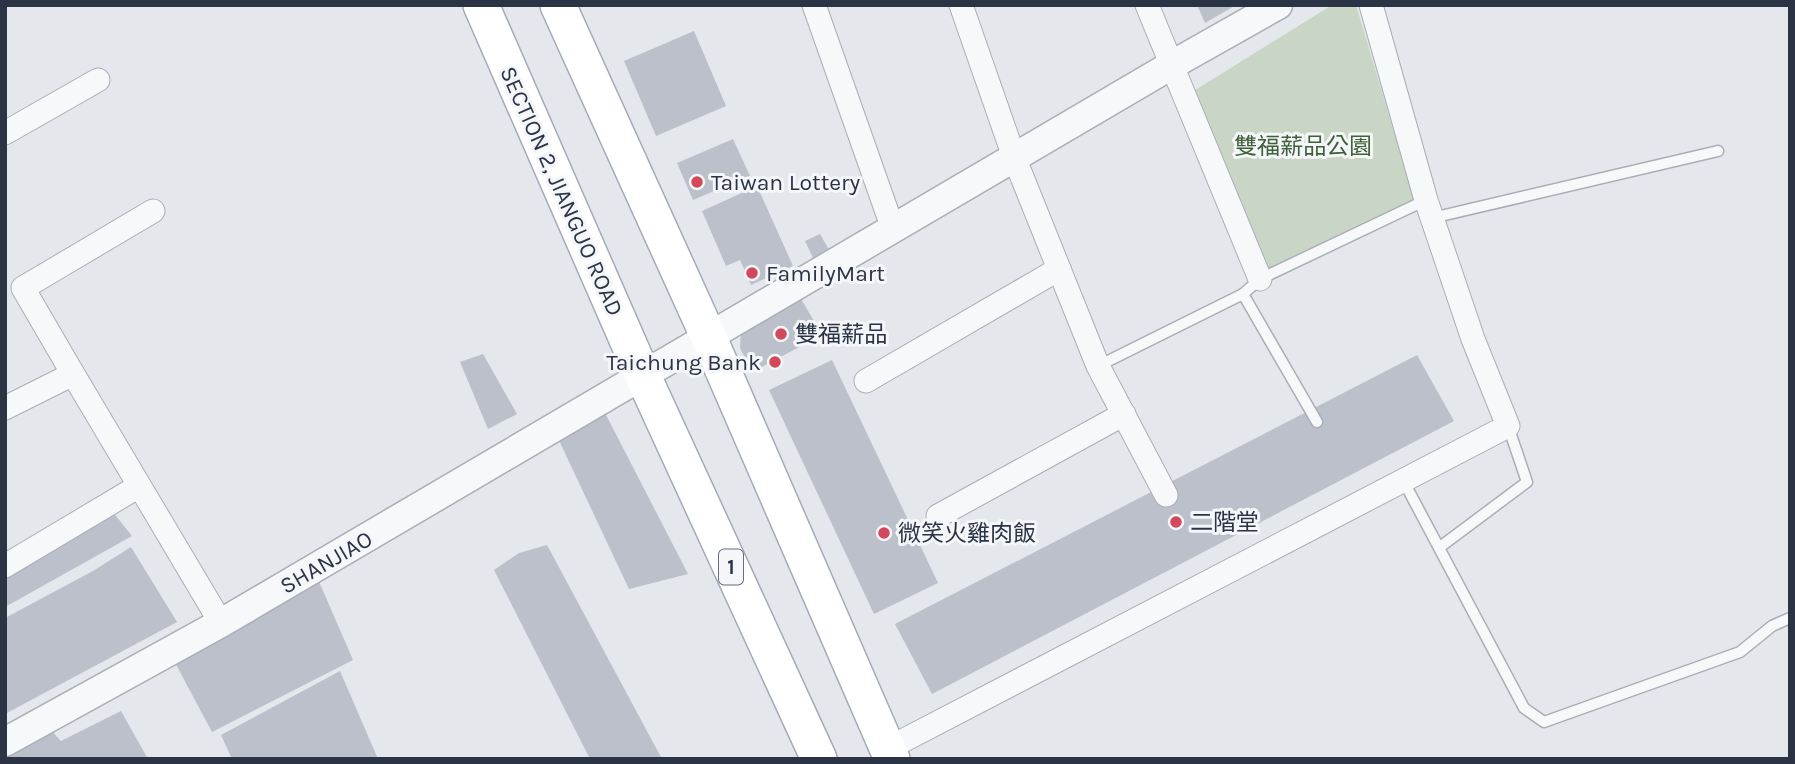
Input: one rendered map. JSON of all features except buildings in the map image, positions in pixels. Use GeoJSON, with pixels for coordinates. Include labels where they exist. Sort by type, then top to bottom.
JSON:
{"type":"FeatureCollection","features":[{"type":"Feature","properties":{"kind":"main road","name":"SECTION 2, JIANGUO ROAD"},"geometry":{"type":"LineString","coordinates":[[481,5],[643,376],[819,759]]}},
{"type":"Feature","properties":{"kind":"main road"},"geometry":{"type":"LineString","coordinates":[[558,5],[709,338],[889,754]]}},
{"type":"Feature","properties":{"kind":"street"},"geometry":{"type":"LineString","coordinates":[[814,5],[893,229]]}},
{"type":"Feature","properties":{"kind":"street"},"geometry":{"type":"LineString","coordinates":[[961,5],[1014,157],[1098,366],[1166,495]]}},
{"type":"Feature","properties":{"kind":"street"},"geometry":{"type":"LineString","coordinates":[[1147,5],[1251,286]]}},
{"type":"Feature","properties":{"kind":"street","name":"SHANJIAO"},"geometry":{"type":"LineString","coordinates":[[5,742],[221,624],[1170,65],[1278,5]]}},
{"type":"Feature","properties":{"kind":"street"},"geometry":{"type":"LineString","coordinates":[[889,754],[1508,426],[1473,340],[1429,209],[1371,5]]}},
{"type":"Feature","properties":{"kind":"street"},"geometry":{"type":"LineString","coordinates":[[5,132],[98,80]]}},
{"type":"Feature","properties":{"kind":"street"},"geometry":{"type":"LineString","coordinates":[[153,211],[23,288],[221,624]]}},
{"type":"Feature","properties":{"kind":"street"},"geometry":{"type":"LineString","coordinates":[[866,381],[1059,269]]}},
{"type":"Feature","properties":{"kind":"street"},"geometry":{"type":"LineString","coordinates":[[5,408],[73,374]]}},
{"type":"Feature","properties":{"kind":"street"},"geometry":{"type":"LineString","coordinates":[[938,516],[1124,414]]}},
{"type":"Feature","properties":{"kind":"street"},"geometry":{"type":"LineString","coordinates":[[5,566],[139,486]]}},
{"type":"Feature","properties":{"kind":"lane"},"geometry":{"type":"LineString","coordinates":[[1098,366],[1251,286],[1429,209],[1718,151]]}},
{"type":"Feature","properties":{"kind":"lane"},"geometry":{"type":"LineString","coordinates":[[1251,286],[1317,422]]}},
{"type":"Feature","properties":{"kind":"lane"},"geometry":{"type":"LineString","coordinates":[[1440,547],[1527,481],[1508,426]]}},
{"type":"Feature","properties":{"kind":"lane"},"geometry":{"type":"LineString","coordinates":[[1404,482],[1524,708],[1544,722],[1740,652],[1772,626],[1790,618]]}},
{"type":"Feature","properties":{"kind":"green space","name":"雙福薪品公園"},"geometry":{"type":"Polygon","coordinates":[[[1332,5],[1356,5],[1414,199],[1247,278],[1192,92],[1332,5]]]}},
{"type":"Feature","properties":{"kind":"place","name":"Taiwan Lottery"},"geometry":{"type":"Point","coordinates":[697,182]}},
{"type":"Feature","properties":{"kind":"place","name":"FamilyMart"},"geometry":{"type":"Point","coordinates":[752,273]}},
{"type":"Feature","properties":{"kind":"place","name":"雙福薪品"},"geometry":{"type":"Point","coordinates":[781,334]}},
{"type":"Feature","properties":{"kind":"place","name":"Taichung Bank"},"geometry":{"type":"Point","coordinates":[775,362]}},
{"type":"Feature","properties":{"kind":"place","name":"二階堂"},"geometry":{"type":"Point","coordinates":[1176,522]}},
{"type":"Feature","properties":{"kind":"place","name":"微笑火雞肉飯"},"geometry":{"type":"Point","coordinates":[884,533]}}]}
